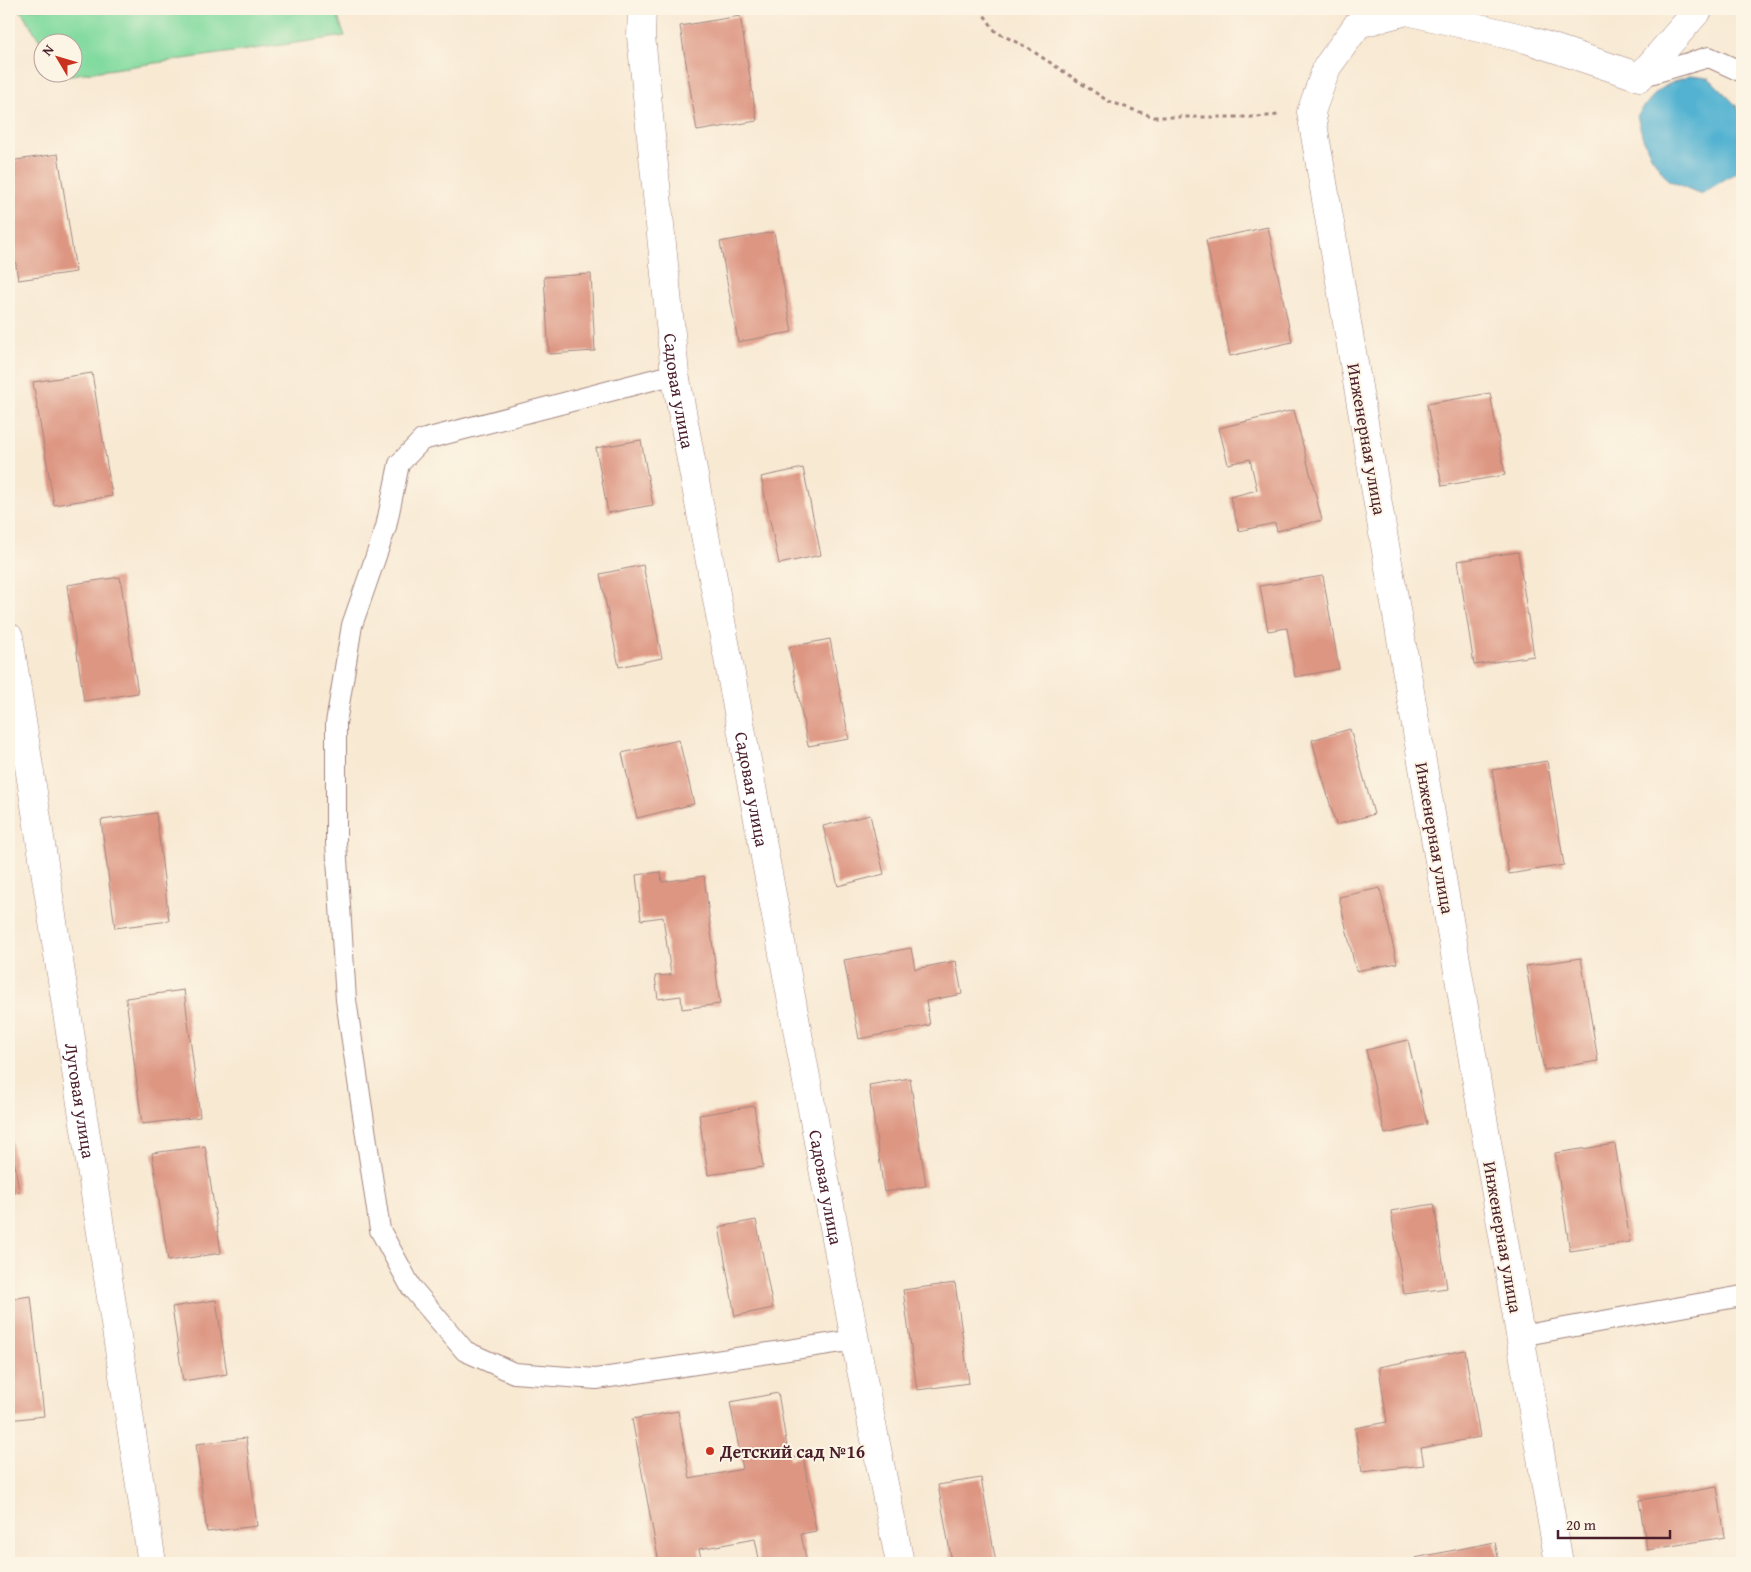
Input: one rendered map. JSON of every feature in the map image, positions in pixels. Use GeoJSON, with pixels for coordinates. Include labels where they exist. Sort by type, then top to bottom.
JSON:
{"type":"FeatureCollection","features":[{"type":"Feature","properties":{"kind":"street","name":"Садовая улица"},"geometry":{"type":"LineString","coordinates":[[642,9],[641,36],[675,374],[855,1340],[900,1563]]}},
{"type":"Feature","properties":{"kind":"street"},"geometry":{"type":"LineString","coordinates":[[1311,112],[1327,68],[1358,24],[1407,11],[1526,39],[1640,77],[1699,9]]}},
{"type":"Feature","properties":{"kind":"street","name":"Инженерная улица"},"geometry":{"type":"LineString","coordinates":[[1311,112],[1559,1563]]}},
{"type":"Feature","properties":{"kind":"street","name":"Луговая улица"},"geometry":{"type":"LineString","coordinates":[[9,637],[152,1563]]}},
{"type":"Feature","properties":{"kind":"lane"},"geometry":{"type":"LineString","coordinates":[[1640,77],[1709,57],[1742,72]]}},
{"type":"Feature","properties":{"kind":"lane"},"geometry":{"type":"LineString","coordinates":[[675,374],[422,440],[399,464],[386,527],[352,625],[336,723],[336,843],[346,1000],[380,1230],[411,1287],[465,1350],[514,1373],[596,1379],[855,1340]]}},
{"type":"Feature","properties":{"kind":"lane"},"geometry":{"type":"LineString","coordinates":[[1520,1336],[1742,1296]]}},
{"type":"Feature","properties":{"kind":"path"},"geometry":{"type":"LineString","coordinates":[[980,9],[996,32],[1028,48],[1108,101],[1154,117],[1257,117],[1311,112]]}},
{"type":"Feature","properties":{"kind":"green space"},"geometry":{"type":"Polygon","coordinates":[[[20,9],[335,9],[345,36],[82,73],[82,32],[34,32],[20,9]]]}},
{"type":"Feature","properties":{"kind":"water"},"geometry":{"type":"Polygon","coordinates":[[[1690,76],[1709,78],[1735,104],[1742,116],[1742,154],[1735,173],[1701,194],[1668,180],[1651,156],[1643,138],[1637,116],[1659,90],[1690,76]]]}},
{"type":"Feature","properties":{"kind":"building"},"geometry":{"type":"Polygon","coordinates":[[[740,16],[757,121],[697,131],[680,26],[740,16]]]}},
{"type":"Feature","properties":{"kind":"building"},"geometry":{"type":"Polygon","coordinates":[[[58,154],[76,272],[18,280],[9,214],[9,161],[58,154]]]}},
{"type":"Feature","properties":{"kind":"building"},"geometry":{"type":"Polygon","coordinates":[[[1268,227],[1292,342],[1230,356],[1206,240],[1268,227]]]}},
{"type":"Feature","properties":{"kind":"building"},"geometry":{"type":"Polygon","coordinates":[[[774,232],[792,332],[738,342],[720,242],[774,232]]]}},
{"type":"Feature","properties":{"kind":"building"},"geometry":{"type":"Polygon","coordinates":[[[591,274],[595,351],[549,354],[544,277],[591,274]]]}},
{"type":"Feature","properties":{"kind":"building"},"geometry":{"type":"Polygon","coordinates":[[[92,373],[112,496],[54,505],[33,382],[92,373]]]}},
{"type":"Feature","properties":{"kind":"building"},"geometry":{"type":"Polygon","coordinates":[[[1490,393],[1505,475],[1442,486],[1427,404],[1490,393]]]}},
{"type":"Feature","properties":{"kind":"building"},"geometry":{"type":"Polygon","coordinates":[[[1294,410],[1322,520],[1277,531],[1275,523],[1239,531],[1230,497],[1257,490],[1250,459],[1228,464],[1219,428],[1294,410]]]}},
{"type":"Feature","properties":{"kind":"building"},"geometry":{"type":"Polygon","coordinates":[[[641,440],[653,505],[608,513],[596,448],[641,440]]]}},
{"type":"Feature","properties":{"kind":"building"},"geometry":{"type":"Polygon","coordinates":[[[803,468],[821,555],[779,564],[761,477],[803,468]]]}},
{"type":"Feature","properties":{"kind":"building"},"geometry":{"type":"Polygon","coordinates":[[[1518,552],[1534,656],[1474,665],[1458,561],[1518,552]]]}},
{"type":"Feature","properties":{"kind":"building"},"geometry":{"type":"Polygon","coordinates":[[[643,565],[662,658],[619,667],[600,574],[643,565]]]}},
{"type":"Feature","properties":{"kind":"building"},"geometry":{"type":"Polygon","coordinates":[[[1323,576],[1339,669],[1295,677],[1287,628],[1268,631],[1260,586],[1323,576]]]}},
{"type":"Feature","properties":{"kind":"building"},"geometry":{"type":"Polygon","coordinates":[[[120,577],[138,693],[84,701],[67,585],[120,577]]]}},
{"type":"Feature","properties":{"kind":"building"},"geometry":{"type":"Polygon","coordinates":[[[830,639],[849,739],[808,746],[789,647],[830,639]]]}},
{"type":"Feature","properties":{"kind":"building"},"geometry":{"type":"Polygon","coordinates":[[[1350,729],[1374,814],[1336,825],[1312,740],[1350,729]]]}},
{"type":"Feature","properties":{"kind":"building"},"geometry":{"type":"Polygon","coordinates":[[[679,740],[694,804],[637,818],[622,753],[679,740]]]}},
{"type":"Feature","properties":{"kind":"building"},"geometry":{"type":"Polygon","coordinates":[[[1547,761],[1564,865],[1509,874],[1492,770],[1547,761]]]}},
{"type":"Feature","properties":{"kind":"building"},"geometry":{"type":"Polygon","coordinates":[[[156,813],[169,921],[115,928],[101,820],[156,813]]]}},
{"type":"Feature","properties":{"kind":"building"},"geometry":{"type":"Polygon","coordinates":[[[870,815],[884,874],[838,886],[823,826],[870,815]]]}},
{"type":"Feature","properties":{"kind":"building"},"geometry":{"type":"Polygon","coordinates":[[[661,872],[662,882],[704,876],[720,1004],[682,1009],[681,996],[658,999],[655,976],[671,975],[663,917],[641,920],[636,875],[661,872]]]}},
{"type":"Feature","properties":{"kind":"building"},"geometry":{"type":"Polygon","coordinates":[[[1380,888],[1397,963],[1356,971],[1339,897],[1380,888]]]}},
{"type":"Feature","properties":{"kind":"building"},"geometry":{"type":"Polygon","coordinates":[[[911,948],[915,969],[956,961],[962,994],[926,1001],[930,1025],[859,1039],[844,960],[911,948]]]}},
{"type":"Feature","properties":{"kind":"building"},"geometry":{"type":"Polygon","coordinates":[[[1581,958],[1598,1061],[1544,1070],[1526,966],[1581,958]]]}},
{"type":"Feature","properties":{"kind":"building"},"geometry":{"type":"Polygon","coordinates":[[[184,990],[200,1117],[142,1124],[126,998],[184,990]]]}},
{"type":"Feature","properties":{"kind":"building"},"geometry":{"type":"Polygon","coordinates":[[[1408,1040],[1427,1124],[1385,1134],[1366,1050],[1408,1040]]]}},
{"type":"Feature","properties":{"kind":"building"},"geometry":{"type":"Polygon","coordinates":[[[910,1078],[926,1186],[884,1192],[869,1085],[910,1078]]]}},
{"type":"Feature","properties":{"kind":"building"},"geometry":{"type":"Polygon","coordinates":[[[754,1106],[763,1167],[708,1175],[699,1115],[754,1106]]]}},
{"type":"Feature","properties":{"kind":"building"},"geometry":{"type":"Polygon","coordinates":[[[9,1122],[19,1192],[9,1194],[9,1122]]]}},
{"type":"Feature","properties":{"kind":"building"},"geometry":{"type":"Polygon","coordinates":[[[1615,1144],[1630,1242],[1570,1251],[1555,1153],[1615,1144]]]}},
{"type":"Feature","properties":{"kind":"building"},"geometry":{"type":"Polygon","coordinates":[[[205,1146],[221,1253],[168,1261],[152,1153],[205,1146]]]}},
{"type":"Feature","properties":{"kind":"building"},"geometry":{"type":"Polygon","coordinates":[[[1434,1204],[1447,1288],[1404,1294],[1391,1211],[1434,1204]]]}},
{"type":"Feature","properties":{"kind":"building"},"geometry":{"type":"Polygon","coordinates":[[[756,1220],[773,1308],[735,1316],[719,1227],[756,1220]]]}},
{"type":"Feature","properties":{"kind":"building"},"geometry":{"type":"Polygon","coordinates":[[[955,1283],[969,1383],[917,1390],[903,1290],[955,1283]]]}},
{"type":"Feature","properties":{"kind":"building"},"geometry":{"type":"Polygon","coordinates":[[[31,1296],[44,1416],[9,1420],[9,1299],[31,1296]]]}},
{"type":"Feature","properties":{"kind":"building"},"geometry":{"type":"Polygon","coordinates":[[[216,1300],[227,1374],[183,1381],[172,1307],[216,1300]]]}},
{"type":"Feature","properties":{"kind":"building"},"geometry":{"type":"Polygon","coordinates":[[[1465,1350],[1480,1437],[1421,1448],[1424,1465],[1362,1472],[1355,1428],[1387,1422],[1379,1367],[1465,1350]]]}},
{"type":"Feature","properties":{"kind":"building"},"geometry":{"type":"Polygon","coordinates":[[[778,1393],[789,1459],[803,1456],[816,1531],[801,1534],[807,1563],[760,1563],[755,1539],[699,1549],[702,1563],[659,1563],[632,1419],[678,1411],[690,1479],[743,1469],[730,1402],[778,1393]]]}},
{"type":"Feature","properties":{"kind":"building"},"geometry":{"type":"Polygon","coordinates":[[[246,1438],[257,1526],[207,1532],[196,1444],[246,1438]]]}},
{"type":"Feature","properties":{"kind":"building"},"geometry":{"type":"Polygon","coordinates":[[[981,1478],[996,1563],[952,1563],[938,1485],[981,1478]]]}},
{"type":"Feature","properties":{"kind":"building"},"geometry":{"type":"Polygon","coordinates":[[[1717,1487],[1725,1537],[1647,1550],[1639,1500],[1717,1487]]]}},
{"type":"Feature","properties":{"kind":"building"},"geometry":{"type":"Polygon","coordinates":[[[1495,1542],[1499,1563],[1416,1563],[1415,1558],[1495,1542]]]}},
{"type":"Feature","properties":{"kind":"place","name":"Детский сад №16"},"geometry":{"type":"Point","coordinates":[710,1451]}}]}
